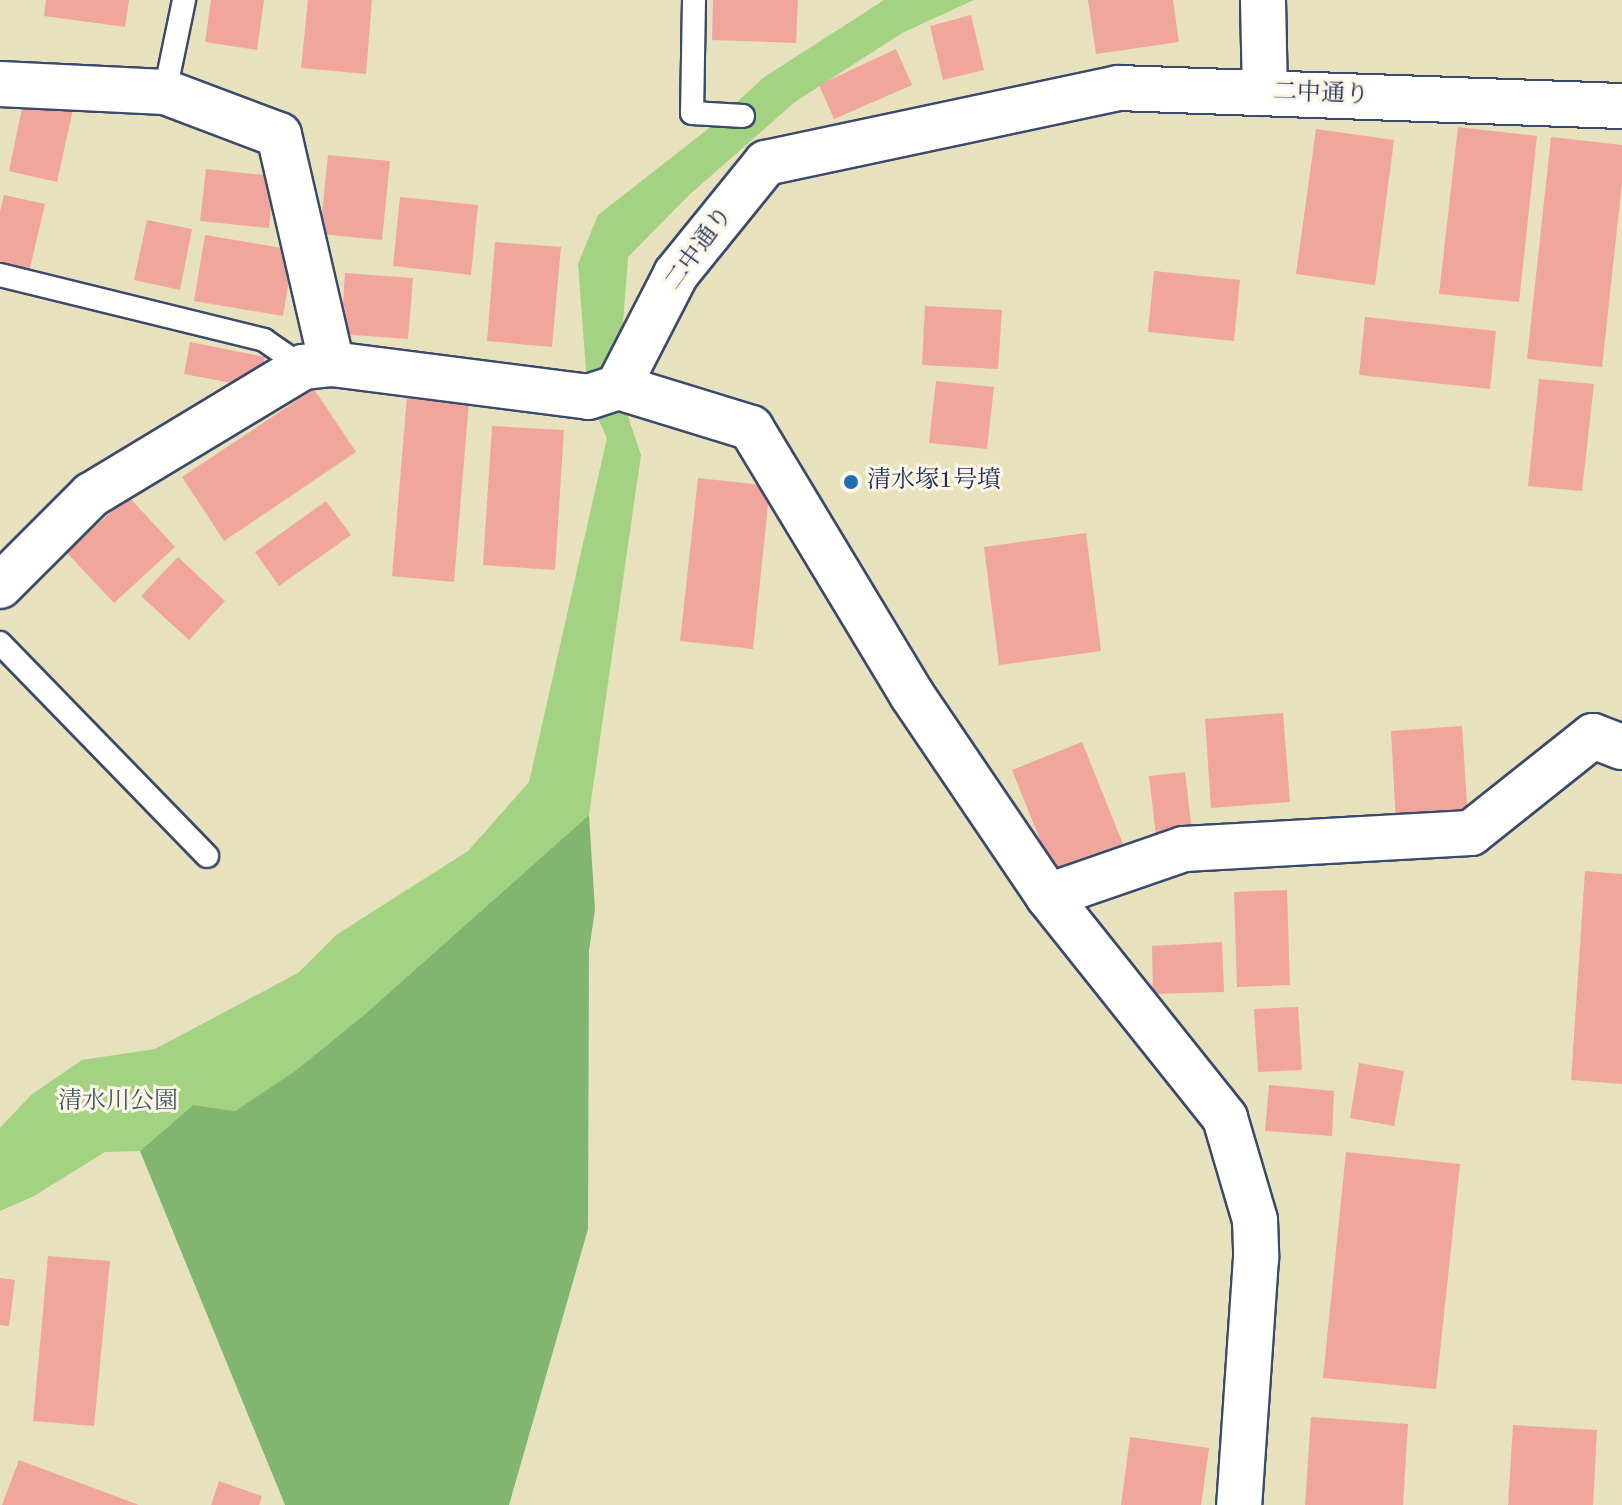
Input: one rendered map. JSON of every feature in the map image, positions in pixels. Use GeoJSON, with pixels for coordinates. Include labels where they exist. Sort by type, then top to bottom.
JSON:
{"type":"FeatureCollection","features":[{"type":"Feature","properties":{"kind":"street"},"geometry":{"type":"LineString","coordinates":[[1263,0],[1265,93]]}},
{"type":"Feature","properties":{"kind":"street"},"geometry":{"type":"LineString","coordinates":[[0,84],[165,92],[279,135],[318,366]]}},
{"type":"Feature","properties":{"kind":"street","name":"二中通り"},"geometry":{"type":"LineString","coordinates":[[618,387],[676,274],[766,163],[1118,88],[1622,106]]}},
{"type":"Feature","properties":{"kind":"street"},"geometry":{"type":"LineString","coordinates":[[0,586],[91,495],[318,366],[588,397],[618,387],[751,428],[912,695],[1048,896],[1225,1118],[1239,1156],[1255,1220],[1256,1258],[1239,1505]]}},
{"type":"Feature","properties":{"kind":"street"},"geometry":{"type":"LineString","coordinates":[[1048,896],[1184,849],[1471,833],[1593,736],[1622,747]]}},
{"type":"Feature","properties":{"kind":"lane"},"geometry":{"type":"LineString","coordinates":[[165,92],[184,0]]}},
{"type":"Feature","properties":{"kind":"lane"},"geometry":{"type":"LineString","coordinates":[[694,0],[692,113],[743,116]]}},
{"type":"Feature","properties":{"kind":"lane"},"geometry":{"type":"LineString","coordinates":[[0,275],[264,340],[318,366]]}},
{"type":"Feature","properties":{"kind":"lane"},"geometry":{"type":"LineString","coordinates":[[0,643],[207,856]]}},
{"type":"Feature","properties":{"kind":"green space","name":"清水川公園"},"geometry":{"type":"Polygon","coordinates":[[[884,0],[974,0],[902,33],[795,102],[689,195],[628,257],[618,387],[641,455],[589,815],[364,1015],[295,1071],[235,1111],[193,1105],[140,1151],[105,1152],[34,1196],[0,1211],[0,1128],[31,1095],[82,1060],[155,1049],[298,973],[336,935],[468,851],[529,782],[607,438],[588,397],[578,264],[598,215],[708,129],[763,78],[884,0]]]}},
{"type":"Feature","properties":{"kind":"green space"},"geometry":{"type":"Polygon","coordinates":[[[589,815],[595,910],[589,950],[588,1229],[509,1505],[285,1505],[140,1151],[193,1105],[235,1111],[295,1071],[364,1015],[589,815]]]}},
{"type":"Feature","properties":{"kind":"building"},"geometry":{"type":"Polygon","coordinates":[[[46,0],[129,0],[125,27],[44,16],[46,0]]]}},
{"type":"Feature","properties":{"kind":"building"},"geometry":{"type":"Polygon","coordinates":[[[211,0],[264,0],[257,50],[205,42],[211,0]]]}},
{"type":"Feature","properties":{"kind":"building"},"geometry":{"type":"Polygon","coordinates":[[[308,0],[372,0],[366,74],[301,68],[308,0]]]}},
{"type":"Feature","properties":{"kind":"building"},"geometry":{"type":"Polygon","coordinates":[[[713,0],[798,0],[796,43],[712,40],[713,0]]]}},
{"type":"Feature","properties":{"kind":"building"},"geometry":{"type":"Polygon","coordinates":[[[1088,0],[1173,0],[1179,42],[1096,54],[1088,0]]]}},
{"type":"Feature","properties":{"kind":"building"},"geometry":{"type":"Polygon","coordinates":[[[971,15],[984,70],[943,80],[930,26],[971,15]]]}},
{"type":"Feature","properties":{"kind":"building"},"geometry":{"type":"Polygon","coordinates":[[[896,49],[912,85],[834,119],[819,85],[896,49]]]}},
{"type":"Feature","properties":{"kind":"building"},"geometry":{"type":"Polygon","coordinates":[[[24,98],[73,109],[57,182],[9,171],[24,98]]]}},
{"type":"Feature","properties":{"kind":"building"},"geometry":{"type":"Polygon","coordinates":[[[1458,127],[1537,136],[1519,302],[1439,294],[1458,127]]]}},
{"type":"Feature","properties":{"kind":"building"},"geometry":{"type":"Polygon","coordinates":[[[1316,129],[1394,140],[1375,285],[1296,274],[1316,129]]]}},
{"type":"Feature","properties":{"kind":"building"},"geometry":{"type":"Polygon","coordinates":[[[1551,137],[1622,145],[1622,183],[1602,367],[1527,359],[1551,137]]]}},
{"type":"Feature","properties":{"kind":"building"},"geometry":{"type":"Polygon","coordinates":[[[328,155],[390,161],[382,240],[320,234],[328,155]]]}},
{"type":"Feature","properties":{"kind":"building"},"geometry":{"type":"Polygon","coordinates":[[[206,169],[274,176],[269,228],[200,221],[206,169]]]}},
{"type":"Feature","properties":{"kind":"building"},"geometry":{"type":"Polygon","coordinates":[[[4,195],[45,204],[28,276],[0,270],[0,212],[4,195]]]}},
{"type":"Feature","properties":{"kind":"building"},"geometry":{"type":"Polygon","coordinates":[[[400,197],[478,205],[471,275],[393,266],[400,197]]]}},
{"type":"Feature","properties":{"kind":"building"},"geometry":{"type":"Polygon","coordinates":[[[147,220],[192,229],[180,290],[134,280],[147,220]]]}},
{"type":"Feature","properties":{"kind":"building"},"geometry":{"type":"Polygon","coordinates":[[[205,235],[294,250],[283,316],[194,301],[205,235]]]}},
{"type":"Feature","properties":{"kind":"building"},"geometry":{"type":"Polygon","coordinates":[[[495,242],[561,247],[552,347],[487,341],[495,242]]]}},
{"type":"Feature","properties":{"kind":"building"},"geometry":{"type":"Polygon","coordinates":[[[1154,271],[1240,280],[1234,341],[1148,332],[1154,271]]]}},
{"type":"Feature","properties":{"kind":"building"},"geometry":{"type":"Polygon","coordinates":[[[345,273],[413,278],[408,339],[341,334],[345,273]]]}},
{"type":"Feature","properties":{"kind":"building"},"geometry":{"type":"Polygon","coordinates":[[[925,306],[1002,310],[998,369],[922,365],[925,306]]]}},
{"type":"Feature","properties":{"kind":"building"},"geometry":{"type":"Polygon","coordinates":[[[1365,317],[1496,331],[1490,389],[1359,375],[1365,317]]]}},
{"type":"Feature","properties":{"kind":"building"},"geometry":{"type":"Polygon","coordinates":[[[190,342],[265,357],[258,388],[184,374],[190,342]]]}},
{"type":"Feature","properties":{"kind":"building"},"geometry":{"type":"Polygon","coordinates":[[[1539,379],[1594,384],[1582,491],[1528,486],[1539,379]]]}},
{"type":"Feature","properties":{"kind":"building"},"geometry":{"type":"Polygon","coordinates":[[[936,381],[994,387],[987,449],[929,443],[936,381]]]}},
{"type":"Feature","properties":{"kind":"building"},"geometry":{"type":"Polygon","coordinates":[[[314,389],[356,452],[224,541],[182,477],[314,389]]]}},
{"type":"Feature","properties":{"kind":"building"},"geometry":{"type":"Polygon","coordinates":[[[407,396],[469,401],[454,582],[392,576],[407,396]]]}},
{"type":"Feature","properties":{"kind":"building"},"geometry":{"type":"Polygon","coordinates":[[[492,426],[564,430],[555,570],[483,565],[492,426]]]}},
{"type":"Feature","properties":{"kind":"building"},"geometry":{"type":"Polygon","coordinates":[[[698,478],[770,486],[753,649],[680,641],[698,478]]]}},
{"type":"Feature","properties":{"kind":"building"},"geometry":{"type":"Polygon","coordinates":[[[128,496],[175,547],[114,603],[67,553],[128,496]]]}},
{"type":"Feature","properties":{"kind":"building"},"geometry":{"type":"Polygon","coordinates":[[[326,501],[351,535],[279,586],[255,552],[326,501]]]}},
{"type":"Feature","properties":{"kind":"building"},"geometry":{"type":"Polygon","coordinates":[[[1086,533],[1101,651],[999,665],[984,547],[1086,533]]]}},
{"type":"Feature","properties":{"kind":"building"},"geometry":{"type":"Polygon","coordinates":[[[178,557],[225,601],[189,640],[141,596],[178,557]]]}},
{"type":"Feature","properties":{"kind":"building"},"geometry":{"type":"Polygon","coordinates":[[[1283,713],[1290,802],[1211,808],[1205,719],[1283,713]]]}},
{"type":"Feature","properties":{"kind":"building"},"geometry":{"type":"Polygon","coordinates":[[[1462,726],[1468,820],[1396,824],[1391,731],[1462,726]]]}},
{"type":"Feature","properties":{"kind":"building"},"geometry":{"type":"Polygon","coordinates":[[[1082,742],[1123,844],[1053,872],[1012,770],[1082,742]]]}},
{"type":"Feature","properties":{"kind":"building"},"geometry":{"type":"Polygon","coordinates":[[[1185,772],[1192,832],[1156,836],[1149,776],[1185,772]]]}},
{"type":"Feature","properties":{"kind":"building"},"geometry":{"type":"Polygon","coordinates":[[[1585,871],[1622,874],[1622,1084],[1571,1080],[1585,871]]]}},
{"type":"Feature","properties":{"kind":"building"},"geometry":{"type":"Polygon","coordinates":[[[1287,890],[1290,985],[1237,987],[1234,892],[1287,890]]]}},
{"type":"Feature","properties":{"kind":"building"},"geometry":{"type":"Polygon","coordinates":[[[1222,942],[1224,992],[1153,994],[1152,946],[1222,942]]]}},
{"type":"Feature","properties":{"kind":"building"},"geometry":{"type":"Polygon","coordinates":[[[1298,1007],[1302,1070],[1258,1072],[1254,1009],[1298,1007]]]}},
{"type":"Feature","properties":{"kind":"building"},"geometry":{"type":"Polygon","coordinates":[[[1359,1063],[1404,1071],[1394,1126],[1350,1118],[1359,1063]]]}},
{"type":"Feature","properties":{"kind":"building"},"geometry":{"type":"Polygon","coordinates":[[[1269,1085],[1334,1091],[1332,1136],[1265,1131],[1269,1085]]]}},
{"type":"Feature","properties":{"kind":"building"},"geometry":{"type":"Polygon","coordinates":[[[1346,1152],[1460,1164],[1436,1389],[1323,1378],[1346,1152]]]}},
{"type":"Feature","properties":{"kind":"building"},"geometry":{"type":"Polygon","coordinates":[[[48,1256],[110,1261],[94,1426],[33,1421],[48,1256]]]}},
{"type":"Feature","properties":{"kind":"building"},"geometry":{"type":"Polygon","coordinates":[[[0,1278],[15,1280],[9,1326],[0,1325],[0,1278]]]}},
{"type":"Feature","properties":{"kind":"building"},"geometry":{"type":"Polygon","coordinates":[[[1311,1417],[1408,1424],[1403,1505],[1305,1505],[1311,1417]]]}},
{"type":"Feature","properties":{"kind":"building"},"geometry":{"type":"Polygon","coordinates":[[[1513,1425],[1597,1430],[1593,1505],[1508,1505],[1513,1425]]]}},
{"type":"Feature","properties":{"kind":"building"},"geometry":{"type":"Polygon","coordinates":[[[1130,1437],[1209,1448],[1201,1505],[1121,1505],[1130,1437]]]}},
{"type":"Feature","properties":{"kind":"building"},"geometry":{"type":"Polygon","coordinates":[[[19,1460],[139,1505],[2,1505],[19,1460]]]}},
{"type":"Feature","properties":{"kind":"building"},"geometry":{"type":"Polygon","coordinates":[[[219,1481],[262,1496],[259,1505],[211,1505],[219,1481]]]}},
{"type":"Feature","properties":{"kind":"place","name":"清水塚1号墳"},"geometry":{"type":"Point","coordinates":[851,482]}}]}
